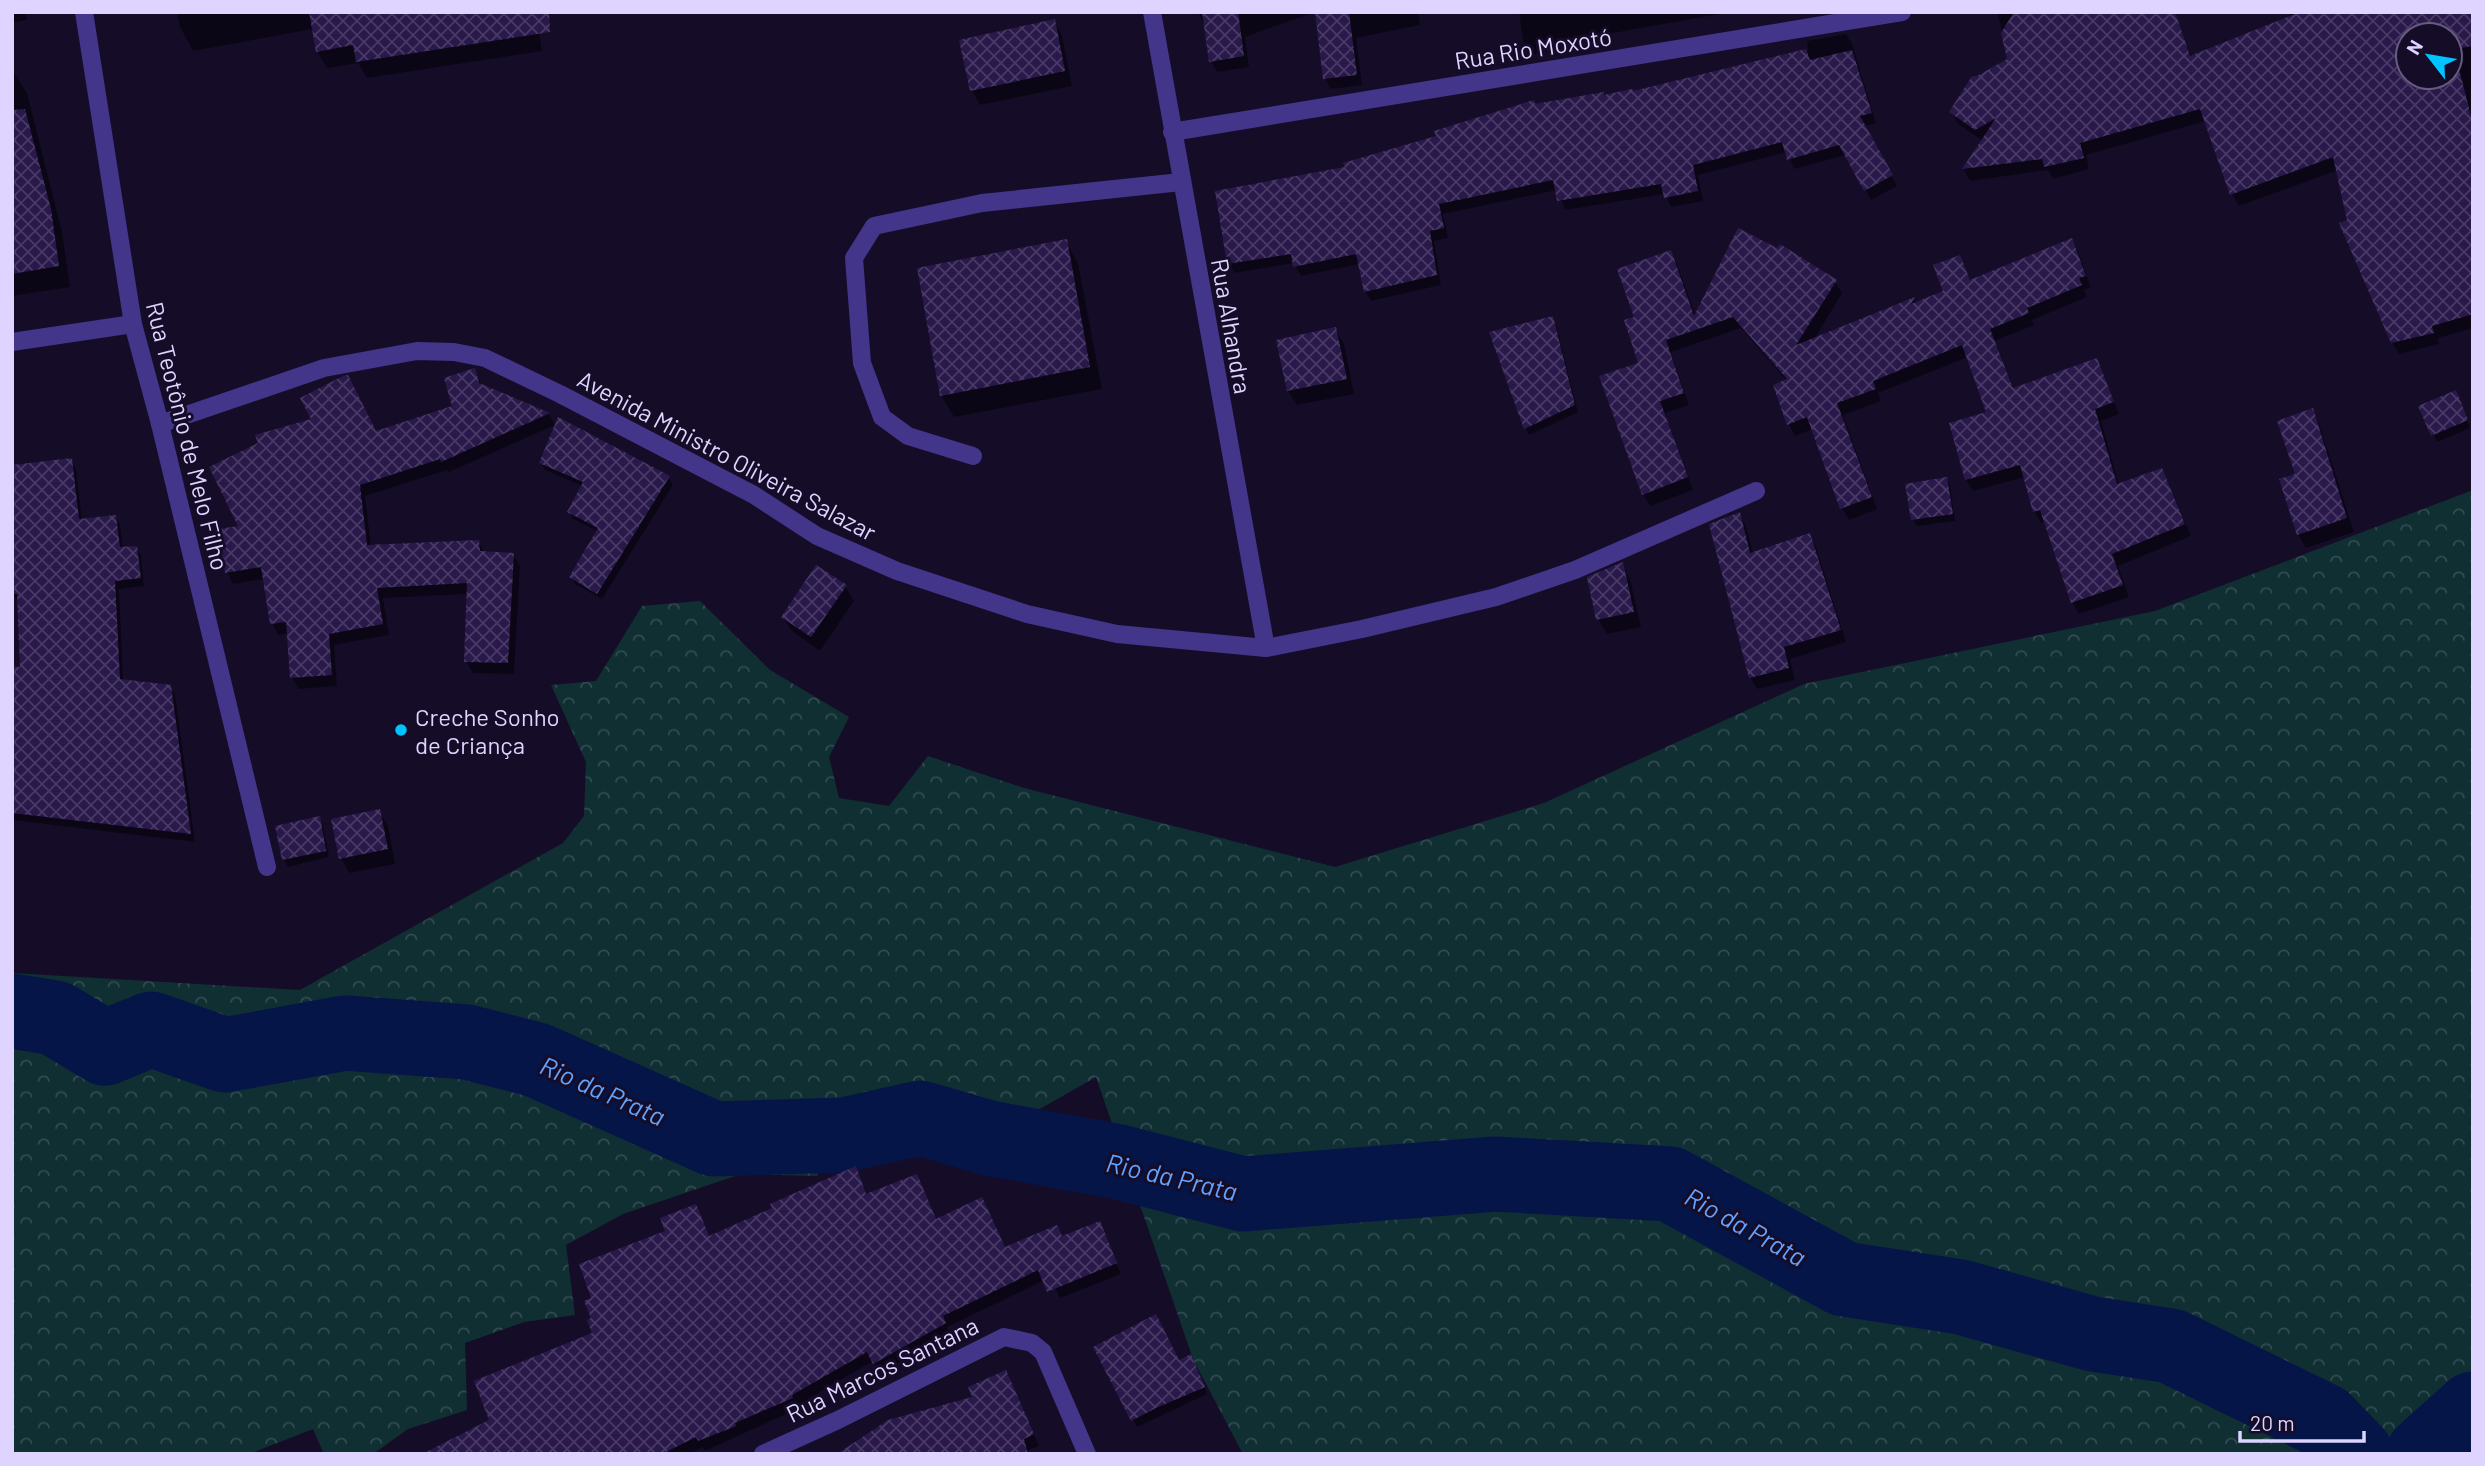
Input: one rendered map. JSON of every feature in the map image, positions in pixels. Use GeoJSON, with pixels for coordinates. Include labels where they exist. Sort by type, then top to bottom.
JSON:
{"type":"FeatureCollection","features":[{"type":"Feature","properties":{"kind":"street","name":"Rua Teotônio de Melo Filho"},"geometry":{"type":"LineString","coordinates":[[84,12],[133,324],[160,424],[267,867]]}},
{"type":"Feature","properties":{"kind":"street","name":"Rua Alhandra"},"geometry":{"type":"LineString","coordinates":[[1152,12],[1266,648]]}},
{"type":"Feature","properties":{"kind":"street","name":"Rua Rio Moxotó"},"geometry":{"type":"LineString","coordinates":[[1172,132],[1902,12]]}},
{"type":"Feature","properties":{"kind":"street"},"geometry":{"type":"LineString","coordinates":[[973,456],[908,436],[882,417],[862,363],[854,258],[874,226],[982,203],[1181,182]]}},
{"type":"Feature","properties":{"kind":"street"},"geometry":{"type":"LineString","coordinates":[[12,342],[133,324]]}},
{"type":"Feature","properties":{"kind":"street","name":"Avenida Ministro Oliveira Salazar"},"geometry":{"type":"LineString","coordinates":[[160,424],[324,368],[417,351],[454,352],[485,358],[754,495],[817,536],[897,571],[1027,614],[1117,634],[1266,648],[1362,629],[1496,597],[1575,570],[1756,491]]}},
{"type":"Feature","properties":{"kind":"street","name":"Rua Marcos Santana"},"geometry":{"type":"LineString","coordinates":[[763,1454],[1004,1338],[1032,1343],[1043,1352],[1087,1454]]}},
{"type":"Feature","properties":{"kind":"green space"},"geometry":{"type":"Polygon","coordinates":[[[2473,490],[2473,1454],[1243,1454],[1193,1359],[1096,1077],[1022,1119],[952,1093],[833,1107],[817,1176],[741,1174],[623,1214],[566,1245],[575,1315],[524,1322],[465,1343],[467,1410],[408,1429],[373,1454],[324,1454],[313,1429],[249,1454],[12,1454],[12,973],[300,990],[563,843],[584,816],[586,762],[551,685],[596,681],[642,606],[700,601],[770,670],[849,717],[829,757],[839,798],[889,806],[928,756],[1024,788],[1335,867],[1544,803],[1804,684],[2155,611],[2473,490]]]}},
{"type":"Feature","properties":{"kind":"building"},"geometry":{"type":"Polygon","coordinates":[[[309,12],[549,12],[550,32],[356,62],[353,45],[316,52],[309,12]]]}},
{"type":"Feature","properties":{"kind":"building"},"geometry":{"type":"Polygon","coordinates":[[[1202,12],[1238,12],[1244,56],[1209,62],[1202,12]]]}},
{"type":"Feature","properties":{"kind":"building"},"geometry":{"type":"Polygon","coordinates":[[[1315,12],[1349,12],[1357,75],[1323,79],[1315,12]]]}},
{"type":"Feature","properties":{"kind":"building"},"geometry":{"type":"Polygon","coordinates":[[[2014,12],[2175,12],[2190,56],[2300,12],[2473,12],[2473,46],[2464,47],[2464,21],[2394,21],[2394,91],[2464,91],[2464,88],[2473,124],[2473,314],[2432,326],[2434,333],[2391,343],[2339,223],[2347,220],[2333,157],[2230,195],[2200,109],[2080,143],[2084,158],[2044,167],[2042,159],[1962,169],[1996,118],[1975,130],[1949,112],[1972,76],[1977,76],[2007,59],[2001,33],[2014,12]]]}},
{"type":"Feature","properties":{"kind":"building"},"geometry":{"type":"Polygon","coordinates":[[[1055,19],[1065,71],[970,91],[959,40],[1055,19]]]}},
{"type":"Feature","properties":{"kind":"building"},"geometry":{"type":"Polygon","coordinates":[[[1806,49],[1810,60],[1852,50],[1872,113],[1860,116],[1893,175],[1864,191],[1839,145],[1787,160],[1782,142],[1693,165],[1698,191],[1664,198],[1661,184],[1557,201],[1553,180],[1439,204],[1444,228],[1430,231],[1437,275],[1364,292],[1356,254],[1293,267],[1291,254],[1227,264],[1215,191],[1345,167],[1343,163],[1436,136],[1434,131],[1534,100],[1535,104],[1604,92],[1604,95],[1632,89],[1633,91],[1806,49]]]}},
{"type":"Feature","properties":{"kind":"building"},"geometry":{"type":"Polygon","coordinates":[[[25,109],[51,209],[59,266],[12,274],[12,110],[25,109]]]}},
{"type":"Feature","properties":{"kind":"building"},"geometry":{"type":"Polygon","coordinates":[[[1738,228],[1777,248],[1780,244],[1837,280],[1796,345],[1915,297],[1911,304],[1943,291],[1933,265],[1960,255],[1970,280],[2072,238],[2086,276],[2079,278],[2082,285],[2027,308],[2029,313],[1990,329],[2013,388],[2097,358],[2114,402],[2095,409],[2117,484],[2162,468],[2185,524],[2112,554],[2123,585],[2071,603],[2040,510],[2033,512],[2020,465],[1965,480],[1949,423],[1986,412],[1962,345],[1873,381],[1876,389],[1837,403],[1872,497],[1840,509],[1807,417],[1787,425],[1773,385],[1787,379],[1733,317],[1666,340],[1684,393],[1660,401],[1688,477],[1642,495],[1599,376],[1638,363],[1624,320],[1634,317],[1617,269],[1671,250],[1694,316],[1738,228]]]}},
{"type":"Feature","properties":{"kind":"building"},"geometry":{"type":"Polygon","coordinates":[[[1067,239],[1090,367],[940,396],[917,268],[1067,239]]]}},
{"type":"Feature","properties":{"kind":"building"},"geometry":{"type":"Polygon","coordinates":[[[1553,316],[1575,405],[1524,429],[1489,332],[1553,316]]]}},
{"type":"Feature","properties":{"kind":"building"},"geometry":{"type":"Polygon","coordinates":[[[1336,327],[1347,379],[1287,391],[1276,340],[1336,327]]]}},
{"type":"Feature","properties":{"kind":"building"},"geometry":{"type":"Polygon","coordinates":[[[475,368],[479,383],[550,413],[441,462],[440,459],[360,485],[367,545],[479,540],[480,551],[514,553],[508,663],[464,662],[467,583],[377,588],[383,624],[329,634],[332,675],[290,678],[286,622],[270,624],[261,567],[225,573],[218,529],[238,526],[209,467],[258,443],[255,435],[311,419],[300,398],[343,376],[348,375],[376,431],[452,406],[444,378],[475,368]]]}},
{"type":"Feature","properties":{"kind":"building"},"geometry":{"type":"Polygon","coordinates":[[[2456,390],[2468,420],[2431,436],[2418,406],[2456,390]]]}},
{"type":"Feature","properties":{"kind":"building"},"geometry":{"type":"Polygon","coordinates":[[[2313,408],[2347,518],[2297,535],[2279,479],[2295,474],[2277,421],[2313,408]]]}},
{"type":"Feature","properties":{"kind":"building"},"geometry":{"type":"Polygon","coordinates":[[[558,417],[670,476],[597,594],[569,577],[598,528],[567,512],[583,482],[539,463],[558,417]]]}},
{"type":"Feature","properties":{"kind":"building"},"geometry":{"type":"Polygon","coordinates":[[[72,458],[79,519],[116,515],[120,547],[137,546],[141,578],[115,581],[120,679],[171,685],[191,834],[12,813],[12,666],[20,667],[17,594],[12,594],[12,465],[72,458]]]}},
{"type":"Feature","properties":{"kind":"building"},"geometry":{"type":"Polygon","coordinates":[[[1947,477],[1953,514],[1911,520],[1905,484],[1947,477]]]}},
{"type":"Feature","properties":{"kind":"building"},"geometry":{"type":"Polygon","coordinates":[[[1740,512],[1750,553],[1810,533],[1841,630],[1784,647],[1789,668],[1749,678],[1709,524],[1740,512]]]}},
{"type":"Feature","properties":{"kind":"building"},"geometry":{"type":"Polygon","coordinates":[[[1623,562],[1634,612],[1596,620],[1587,577],[1623,562]]]}},
{"type":"Feature","properties":{"kind":"building"},"geometry":{"type":"Polygon","coordinates":[[[816,565],[847,585],[811,637],[781,617],[816,565]]]}},
{"type":"Feature","properties":{"kind":"building"},"geometry":{"type":"Polygon","coordinates":[[[380,809],[388,849],[339,859],[331,819],[380,809]]]}},
{"type":"Feature","properties":{"kind":"building"},"geometry":{"type":"Polygon","coordinates":[[[320,816],[326,851],[282,860],[275,826],[320,816]]]}},
{"type":"Feature","properties":{"kind":"building"},"geometry":{"type":"Polygon","coordinates":[[[856,1166],[866,1194],[917,1174],[936,1219],[982,1197],[1005,1247],[1057,1225],[1062,1236],[1100,1221],[1117,1263],[1047,1292],[1038,1270],[943,1316],[946,1323],[873,1364],[867,1352],[792,1395],[793,1398],[735,1423],[736,1426],[698,1441],[696,1437],[662,1454],[422,1454],[489,1420],[474,1381],[592,1333],[587,1320],[591,1318],[584,1301],[591,1298],[579,1264],[665,1231],[660,1218],[696,1204],[709,1236],[772,1208],[770,1204],[856,1166]]]}},
{"type":"Feature","properties":{"kind":"building"},"geometry":{"type":"Polygon","coordinates":[[[1156,1314],[1179,1360],[1191,1354],[1205,1387],[1131,1421],[1093,1347],[1156,1314]]]}},
{"type":"Feature","properties":{"kind":"building"},"geometry":{"type":"Polygon","coordinates":[[[1006,1370],[1034,1434],[1024,1439],[1028,1454],[837,1454],[888,1420],[972,1397],[968,1387],[1006,1370]]]}},
{"type":"Feature","properties":{"kind":"waterway","name":"Rio da Prata"},"geometry":{"type":"LineString","coordinates":[[12,1011],[55,1018],[105,1048],[151,1029],[225,1055],[345,1033],[467,1042],[537,1060],[714,1139],[844,1135],[920,1118],[989,1138],[1119,1162],[1243,1194],[1496,1174],[1670,1184],[1844,1279],[1961,1297],[2093,1334],[2171,1346],[2324,1421],[2356,1454]]}},
{"type":"Feature","properties":{"kind":"waterway","name":"Rio da Prata"},"geometry":{"type":"LineString","coordinates":[[2423,1454],[2473,1409]]}},
{"type":"Feature","properties":{"kind":"place","name":"Creche Sonho de Criança"},"geometry":{"type":"Point","coordinates":[401,730]}}]}
